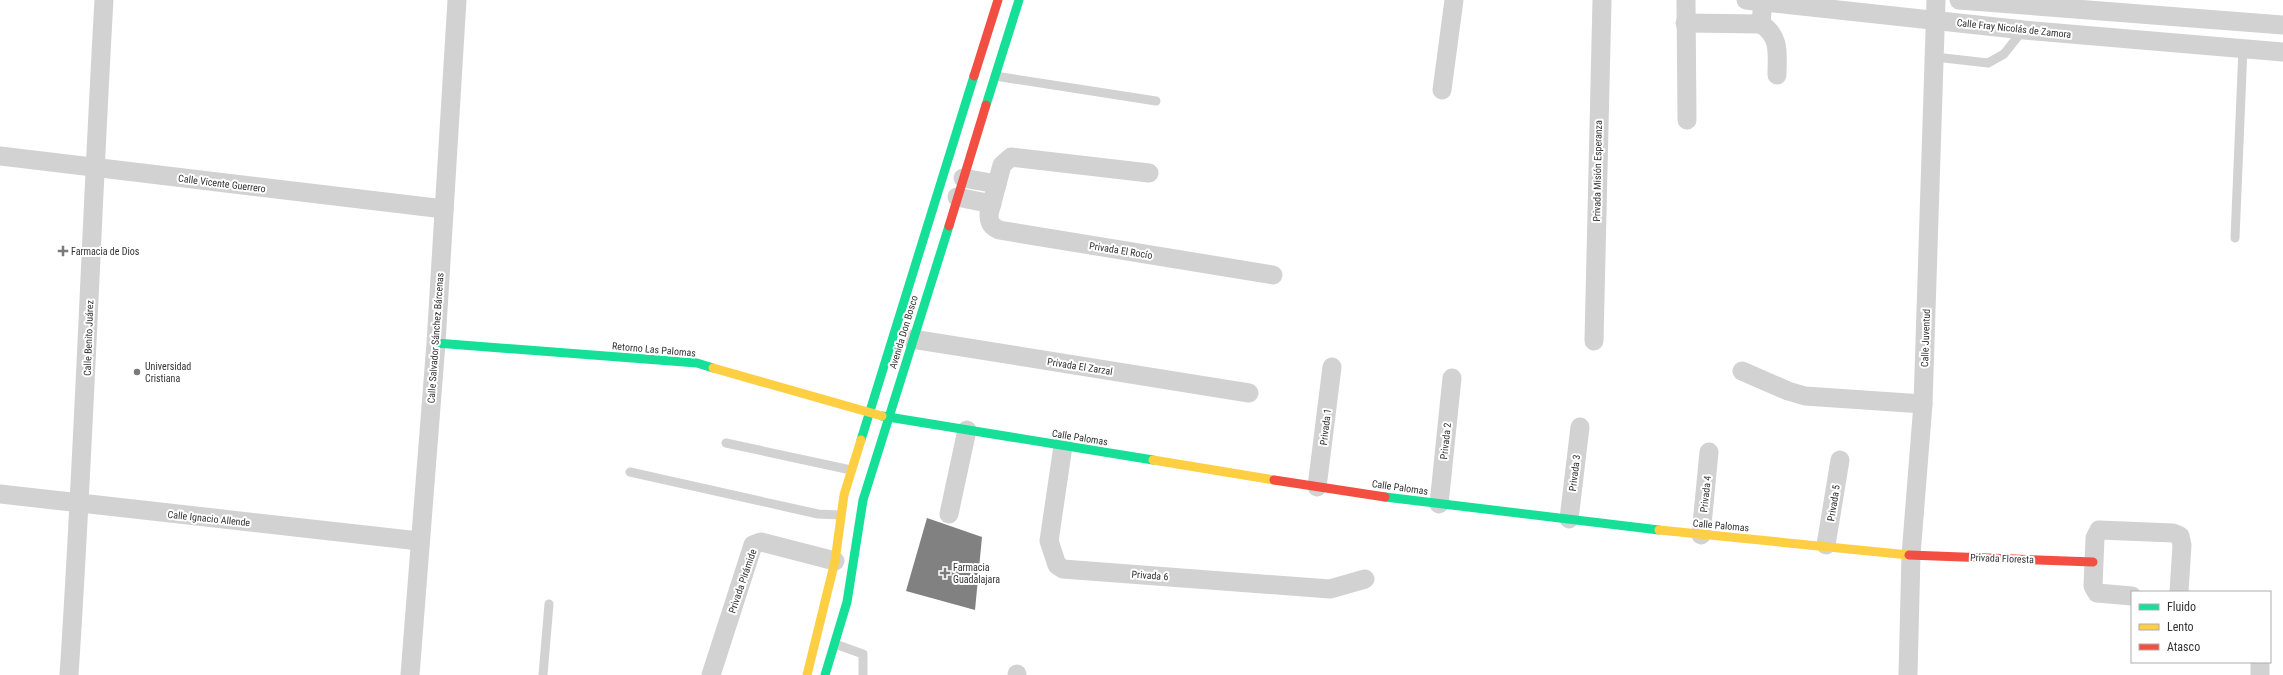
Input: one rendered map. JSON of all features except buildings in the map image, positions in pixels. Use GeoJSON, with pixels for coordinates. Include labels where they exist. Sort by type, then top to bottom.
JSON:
{"type":"FeatureCollection","features":[{"type":"Feature","properties":{"kind":"street","name":"Calle Benito Juárez"},"geometry":{"type":"LineString","coordinates":[[69,675],[81,504],[95,168],[104,0]]}},
{"type":"Feature","properties":{"kind":"street","name":"Calle Salvador Sánchez Bárcenas"},"geometry":{"type":"LineString","coordinates":[[410,675],[419,541],[436,343],[457,0]]}},
{"type":"Feature","properties":{"kind":"street","name":"Avenida Don Bosco"},"geometry":{"type":"LineString","coordinates":[[807,675],[835,561],[840,515],[851,470],[998,0]]}},
{"type":"Feature","properties":{"kind":"street","name":"Avenida Don Bosco"},"geometry":{"type":"LineString","coordinates":[[825,675],[847,602],[863,500],[1019,0]]}},
{"type":"Feature","properties":{"kind":"street"},"geometry":{"type":"LineString","coordinates":[[1442,90],[1454,0]]}},
{"type":"Feature","properties":{"kind":"street","name":"Privada Misión Esperanza"},"geometry":{"type":"LineString","coordinates":[[1594,341],[1602,0]]}},
{"type":"Feature","properties":{"kind":"street"},"geometry":{"type":"LineString","coordinates":[[1686,0],[1687,120]]}},
{"type":"Feature","properties":{"kind":"street"},"geometry":{"type":"LineString","coordinates":[[1758,0],[1761,24]]}},
{"type":"Feature","properties":{"kind":"street","name":"Calle Fray Nicolás de Zamora"},"geometry":{"type":"LineString","coordinates":[[1758,0],[2024,30],[2283,52]]}},
{"type":"Feature","properties":{"kind":"street","name":"Calle Juventud"},"geometry":{"type":"LineString","coordinates":[[1908,675],[1911,555],[1923,404],[1936,0]]}},
{"type":"Feature","properties":{"kind":"street"},"geometry":{"type":"LineString","coordinates":[[1959,0],[2027,3],[2283,25]]}},
{"type":"Feature","properties":{"kind":"street"},"geometry":{"type":"LineString","coordinates":[[2024,30],[2027,3]]}},
{"type":"Feature","properties":{"kind":"street"},"geometry":{"type":"LineString","coordinates":[[1686,23],[1761,24],[1771,31],[1776,44],[1777,75]]}},
{"type":"Feature","properties":{"kind":"street","name":"Calle Vicente Guerrero"},"geometry":{"type":"LineString","coordinates":[[0,156],[444,209]]}},
{"type":"Feature","properties":{"kind":"street","name":"Privada El Rocío"},"geometry":{"type":"LineString","coordinates":[[1149,173],[1016,156],[1006,160],[997,184],[989,221],[993,227],[999,230],[1273,275]]}},
{"type":"Feature","properties":{"kind":"street"},"geometry":{"type":"LineString","coordinates":[[963,178],[997,184]]}},
{"type":"Feature","properties":{"kind":"street"},"geometry":{"type":"LineString","coordinates":[[957,197],[992,204]]}},
{"type":"Feature","properties":{"kind":"street","name":"Privada El Zarzal"},"geometry":{"type":"LineString","coordinates":[[912,339],[1249,393]]}},
{"type":"Feature","properties":{"kind":"street","name":"Retorno Las Palomas"},"geometry":{"type":"LineString","coordinates":[[436,343],[697,363],[869,414],[888,418]]}},
{"type":"Feature","properties":{"kind":"street","name":"Privada 1"},"geometry":{"type":"LineString","coordinates":[[1317,487],[1332,367]]}},
{"type":"Feature","properties":{"kind":"street"},"geometry":{"type":"LineString","coordinates":[[1742,371],[1788,391],[1804,396],[1923,404]]}},
{"type":"Feature","properties":{"kind":"street","name":"Privada 2"},"geometry":{"type":"LineString","coordinates":[[1439,504],[1452,378]]}},
{"type":"Feature","properties":{"kind":"street","name":"Calle Palomas"},"geometry":{"type":"LineString","coordinates":[[888,418],[1317,487],[1439,504],[1701,535],[1826,545],[1911,555]]}},
{"type":"Feature","properties":{"kind":"street","name":"Privada 3"},"geometry":{"type":"LineString","coordinates":[[1568,519],[1580,427]]}},
{"type":"Feature","properties":{"kind":"street"},"geometry":{"type":"LineString","coordinates":[[949,514],[967,430]]}},
{"type":"Feature","properties":{"kind":"street","name":"Privada 6"},"geometry":{"type":"LineString","coordinates":[[1063,446],[1049,541],[1057,565],[1063,569],[1330,589],[1365,579]]}},
{"type":"Feature","properties":{"kind":"street","name":"Privada 4"},"geometry":{"type":"LineString","coordinates":[[1701,535],[1709,452]]}},
{"type":"Feature","properties":{"kind":"street","name":"Privada 5"},"geometry":{"type":"LineString","coordinates":[[1826,545],[1840,460]]}},
{"type":"Feature","properties":{"kind":"street","name":"Calle Ignacio Allende"},"geometry":{"type":"LineString","coordinates":[[0,494],[419,541]]}},
{"type":"Feature","properties":{"kind":"street"},"geometry":{"type":"LineString","coordinates":[[2131,596],[2097,592],[2093,586],[2095,538],[2099,530],[2173,533],[2180,536],[2182,545],[2179,591]]}},
{"type":"Feature","properties":{"kind":"street","name":"Privada Pirámide"},"geometry":{"type":"LineString","coordinates":[[711,675],[754,545],[761,542],[835,561]]}},
{"type":"Feature","properties":{"kind":"street","name":"Privada Floresta"},"geometry":{"type":"LineString","coordinates":[[1911,555],[2093,562]]}},
{"type":"Feature","properties":{"kind":"street"},"geometry":{"type":"LineString","coordinates":[[2260,663],[2260,675]]}},
{"type":"Feature","properties":{"kind":"lane"},"geometry":{"type":"LineString","coordinates":[[1935,57],[1988,63],[2004,54],[2024,30]]}},
{"type":"Feature","properties":{"kind":"lane"},"geometry":{"type":"LineString","coordinates":[[2235,238],[2243,48]]}},
{"type":"Feature","properties":{"kind":"lane"},"geometry":{"type":"LineString","coordinates":[[995,76],[1156,101]]}},
{"type":"Feature","properties":{"kind":"lane"},"geometry":{"type":"LineString","coordinates":[[726,443],[851,470]]}},
{"type":"Feature","properties":{"kind":"lane"},"geometry":{"type":"LineString","coordinates":[[630,472],[818,514],[840,515]]}},
{"type":"Feature","properties":{"kind":"lane"},"geometry":{"type":"LineString","coordinates":[[543,675],[549,604]]}},
{"type":"Feature","properties":{"kind":"lane"},"geometry":{"type":"LineString","coordinates":[[835,644],[863,654],[863,675]]}},
{"type":"Feature","properties":{"kind":"traffic: fast"},"geometry":{"type":"LineString","coordinates":[[986,105],[1019,0]]}},
{"type":"Feature","properties":{"kind":"traffic: fast"},"geometry":{"type":"LineString","coordinates":[[861,440],[974,76]]}},
{"type":"Feature","properties":{"kind":"traffic: fast"},"geometry":{"type":"LineString","coordinates":[[825,675],[847,602],[863,500],[949,226]]}},
{"type":"Feature","properties":{"kind":"traffic: fast"},"geometry":{"type":"LineString","coordinates":[[436,343],[697,363],[713,368]]}},
{"type":"Feature","properties":{"kind":"traffic: fast"},"geometry":{"type":"LineString","coordinates":[[882,416],[1153,460]]}},
{"type":"Feature","properties":{"kind":"traffic: fast"},"geometry":{"type":"LineString","coordinates":[[1385,497],[1659,530]]}},
{"type":"Feature","properties":{"kind":"traffic: slow"},"geometry":{"type":"LineString","coordinates":[[713,368],[882,416]]}},
{"type":"Feature","properties":{"kind":"traffic: slow"},"geometry":{"type":"LineString","coordinates":[[807,675],[835,561],[844,495],[861,440]]}},
{"type":"Feature","properties":{"kind":"traffic: slow"},"geometry":{"type":"LineString","coordinates":[[1153,460],[1274,480]]}},
{"type":"Feature","properties":{"kind":"traffic: slow"},"geometry":{"type":"LineString","coordinates":[[1659,530],[1909,555]]}},
{"type":"Feature","properties":{"kind":"traffic: jam"},"geometry":{"type":"LineString","coordinates":[[974,76],[998,0]]}},
{"type":"Feature","properties":{"kind":"traffic: jam"},"geometry":{"type":"LineString","coordinates":[[949,226],[986,105]]}},
{"type":"Feature","properties":{"kind":"traffic: jam"},"geometry":{"type":"LineString","coordinates":[[1274,480],[1385,497]]}},
{"type":"Feature","properties":{"kind":"traffic: jam"},"geometry":{"type":"LineString","coordinates":[[1909,555],[2093,562]]}},
{"type":"Feature","properties":{"kind":"place","name":"Farmacia de Dios"},"geometry":{"type":"Point","coordinates":[63,251]}},
{"type":"Feature","properties":{"kind":"place","name":"Universidad Cristiana"},"geometry":{"type":"Point","coordinates":[137,372]}},
{"type":"Feature","properties":{"kind":"place","name":"Farmacia Guadalajara"},"geometry":{"type":"Point","coordinates":[945,573]}}]}
